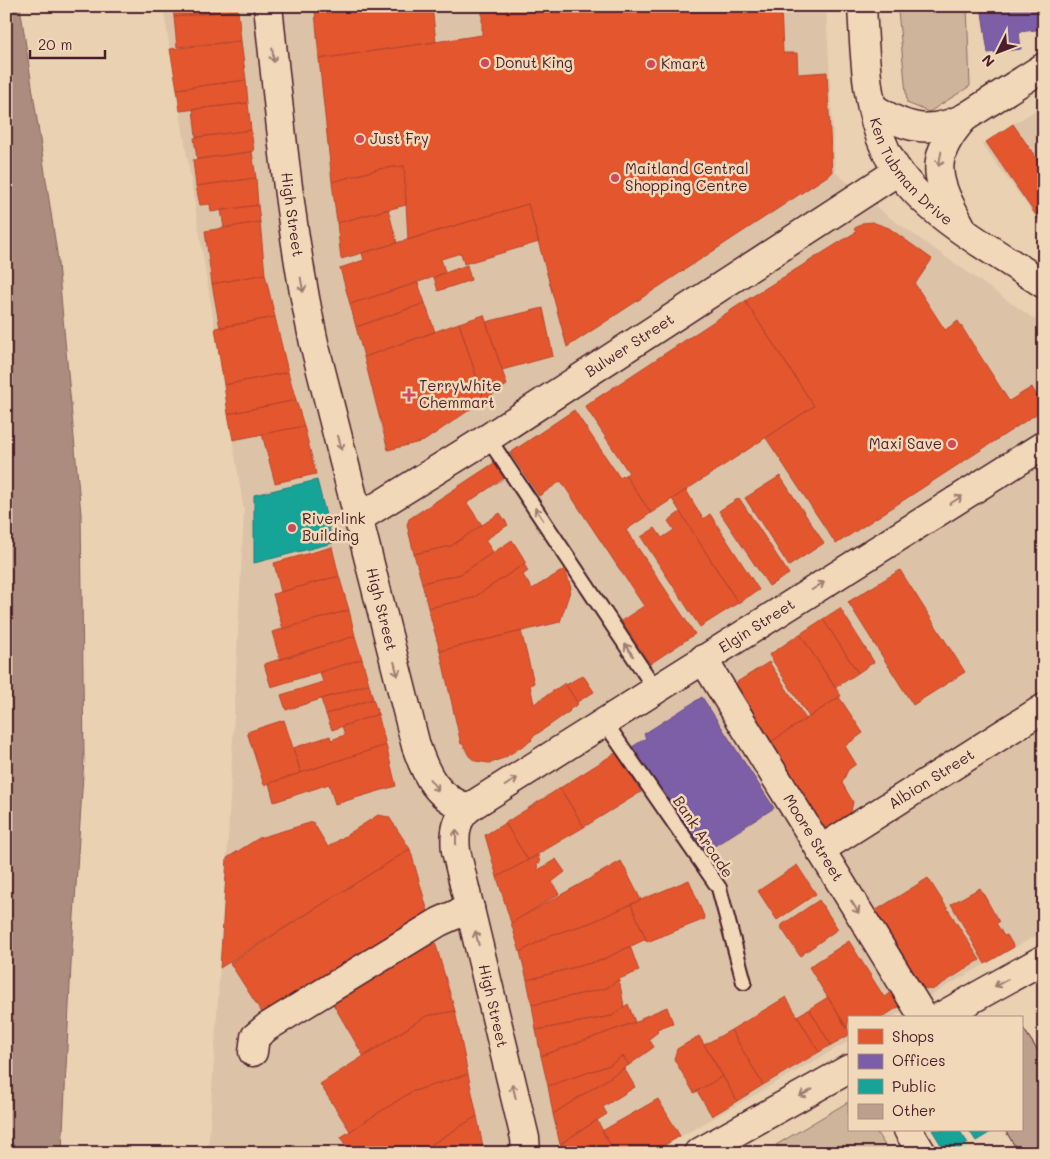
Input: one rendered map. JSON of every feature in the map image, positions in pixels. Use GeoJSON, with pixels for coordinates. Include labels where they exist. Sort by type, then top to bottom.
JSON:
{"type":"FeatureCollection","features":[{"type":"Feature","properties":{"kind":"street","name":"High Street"},"geometry":{"type":"LineString","coordinates":[[268,6],[290,213],[301,285],[413,736],[424,770],[435,787],[447,799],[469,808],[457,823],[455,837],[527,1148]]}},
{"type":"Feature","properties":{"kind":"street","name":"Ken Tubman Drive"},"geometry":{"type":"LineString","coordinates":[[862,6],[866,71],[872,107],[886,151],[898,171],[920,196],[963,230],[1044,284]]}},
{"type":"Feature","properties":{"kind":"street"},"geometry":{"type":"LineString","coordinates":[[872,107],[898,123],[919,128],[935,128],[964,118],[1044,67]]}},
{"type":"Feature","properties":{"kind":"street"},"geometry":{"type":"LineString","coordinates":[[963,230],[945,194],[938,164],[946,140],[964,118]]}},
{"type":"Feature","properties":{"kind":"street","name":"Bulwer Street"},"geometry":{"type":"LineString","coordinates":[[359,518],[488,438],[898,171]]}},
{"type":"Feature","properties":{"kind":"street","name":"Elgin Street"},"geometry":{"type":"LineString","coordinates":[[469,808],[606,724],[703,659],[1044,445]]}},
{"type":"Feature","properties":{"kind":"street","name":"Moore Street"},"geometry":{"type":"LineString","coordinates":[[703,659],[923,1016]]}},
{"type":"Feature","properties":{"kind":"street","name":"Albion Street"},"geometry":{"type":"LineString","coordinates":[[820,850],[1044,708]]}},
{"type":"Feature","properties":{"kind":"street"},"geometry":{"type":"LineString","coordinates":[[253,1052],[255,1037],[267,1027],[439,922],[470,908]]}},
{"type":"Feature","properties":{"kind":"street"},"geometry":{"type":"LineString","coordinates":[[942,1016],[1044,959]]}},
{"type":"Feature","properties":{"kind":"street"},"geometry":{"type":"LineString","coordinates":[[698,1153],[848,1070]]}},
{"type":"Feature","properties":{"kind":"street"},"geometry":{"type":"LineString","coordinates":[[909,1132],[922,1153]]}},
{"type":"Feature","properties":{"kind":"lane"},"geometry":{"type":"LineString","coordinates":[[488,438],[656,690]]}},
{"type":"Feature","properties":{"kind":"lane","name":"Bank Arcade"},"geometry":{"type":"LineString","coordinates":[[606,724],[719,888],[744,982]]}},
{"type":"Feature","properties":{"kind":"shaded area"},"geometry":{"type":"Polygon","coordinates":[[[6,6],[20,6],[57,253],[81,514],[84,758],[71,964],[62,1153],[6,1153],[6,6]]]}},
{"type":"Feature","properties":{"kind":"shaded area"},"geometry":{"type":"Polygon","coordinates":[[[163,6],[826,6],[835,172],[886,215],[1044,326],[1044,931],[894,1016],[848,1016],[848,1042],[652,1153],[208,1153],[227,858],[244,511],[163,6]]]}},
{"type":"Feature","properties":{"kind":"shaded area"},"geometry":{"type":"Polygon","coordinates":[[[925,6],[967,6],[970,86],[929,112],[907,103],[898,10],[925,6]]]}},
{"type":"Feature","properties":{"kind":"shaded area"},"geometry":{"type":"Polygon","coordinates":[[[1044,105],[1044,228],[982,144],[1044,105]]]}},
{"type":"Feature","properties":{"kind":"shaded area"},"geometry":{"type":"Polygon","coordinates":[[[848,1102],[848,1132],[876,1132],[890,1153],[781,1153],[776,1145],[848,1102]]]}},
{"type":"Feature","properties":{"kind":"building: Shops"},"geometry":{"type":"Polygon","coordinates":[[[173,6],[237,6],[238,10],[174,17],[173,6]]]}},
{"type":"Feature","properties":{"kind":"building: Shops"},"geometry":{"type":"Polygon","coordinates":[[[314,6],[350,6],[315,11],[314,6]]]}},
{"type":"Feature","properties":{"kind":"building: Shops"},"geometry":{"type":"Polygon","coordinates":[[[350,6],[432,6],[436,42],[319,59],[315,11],[350,6]]]}},
{"type":"Feature","properties":{"kind":"building: Shops","name":"Maitland Central Shopping Centre"},"geometry":{"type":"Polygon","coordinates":[[[482,6],[781,6],[783,53],[797,53],[798,74],[827,72],[832,173],[567,347],[528,204],[408,240],[404,166],[379,169],[332,182],[319,59],[482,35],[482,6]]]}},
{"type":"Feature","properties":{"kind":"building: Shops"},"geometry":{"type":"Polygon","coordinates":[[[238,10],[241,41],[177,47],[174,17],[238,10]]]}},
{"type":"Feature","properties":{"kind":"building: Shops"},"geometry":{"type":"Polygon","coordinates":[[[241,41],[246,80],[177,89],[170,49],[241,41]]]}},
{"type":"Feature","properties":{"kind":"building: Shops"},"geometry":{"type":"Polygon","coordinates":[[[246,80],[248,103],[180,111],[177,89],[246,80]]]}},
{"type":"Feature","properties":{"kind":"building: Shops"},"geometry":{"type":"Polygon","coordinates":[[[248,103],[251,130],[196,137],[193,109],[248,103]]]}},
{"type":"Feature","properties":{"kind":"building: Shops"},"geometry":{"type":"Polygon","coordinates":[[[1013,124],[1041,165],[1044,163],[1044,227],[986,142],[1013,124]]]}},
{"type":"Feature","properties":{"kind":"building: Shops"},"geometry":{"type":"Polygon","coordinates":[[[251,130],[254,151],[197,159],[194,138],[251,130]]]}},
{"type":"Feature","properties":{"kind":"building: Shops"},"geometry":{"type":"Polygon","coordinates":[[[252,152],[256,178],[196,186],[193,160],[252,152]]]}},
{"type":"Feature","properties":{"kind":"building: Shops"},"geometry":{"type":"Polygon","coordinates":[[[404,166],[406,205],[337,223],[332,182],[379,169],[404,166]]]}},
{"type":"Feature","properties":{"kind":"building: Shops"},"geometry":{"type":"Polygon","coordinates":[[[256,178],[258,205],[211,212],[210,204],[200,205],[196,186],[256,178]]]}},
{"type":"Feature","properties":{"kind":"building: Shops"},"geometry":{"type":"Polygon","coordinates":[[[528,204],[539,242],[464,264],[461,253],[441,259],[445,272],[350,304],[340,268],[364,260],[362,253],[528,204]]]}},
{"type":"Feature","properties":{"kind":"building: Shops"},"geometry":{"type":"Polygon","coordinates":[[[258,205],[260,222],[224,228],[221,210],[258,205]]]}},
{"type":"Feature","properties":{"kind":"building: Shops"},"geometry":{"type":"Polygon","coordinates":[[[388,209],[397,243],[341,259],[337,223],[388,209]]]}},
{"type":"Feature","properties":{"kind":"building: Shops"},"geometry":{"type":"Polygon","coordinates":[[[260,222],[265,274],[212,284],[205,231],[260,222]]]}},
{"type":"Feature","properties":{"kind":"building: Shops"},"geometry":{"type":"Polygon","coordinates":[[[872,222],[889,228],[932,259],[915,284],[945,330],[958,321],[1009,401],[1032,387],[1044,409],[836,544],[766,438],[814,406],[745,301],[856,232],[854,229],[862,223],[872,222]]]}},
{"type":"Feature","properties":{"kind":"building: Shops"},"geometry":{"type":"Polygon","coordinates":[[[467,265],[471,280],[438,291],[434,277],[467,265]]]}},
{"type":"Feature","properties":{"kind":"building: Shops"},"geometry":{"type":"Polygon","coordinates":[[[265,274],[275,317],[220,328],[212,284],[265,274]]]}},
{"type":"Feature","properties":{"kind":"building: Shops"},"geometry":{"type":"Polygon","coordinates":[[[418,283],[425,303],[356,327],[350,304],[418,283]]]}},
{"type":"Feature","properties":{"kind":"building: Shops"},"geometry":{"type":"Polygon","coordinates":[[[745,301],[814,406],[651,513],[625,475],[629,473],[585,406],[745,301]]]}},
{"type":"Feature","properties":{"kind":"building: Shops"},"geometry":{"type":"Polygon","coordinates":[[[425,303],[435,332],[364,357],[356,327],[425,303]]]}},
{"type":"Feature","properties":{"kind":"building: Shops"},"geometry":{"type":"Polygon","coordinates":[[[543,308],[553,356],[502,370],[486,322],[543,308]]]}},
{"type":"Feature","properties":{"kind":"building: Shops"},"geometry":{"type":"Polygon","coordinates":[[[484,315],[507,385],[484,400],[459,323],[484,315]]]}},
{"type":"Feature","properties":{"kind":"building: Shops"},"geometry":{"type":"Polygon","coordinates":[[[275,317],[288,372],[224,385],[215,328],[275,317]]]}},
{"type":"Feature","properties":{"kind":"building: Shops"},"geometry":{"type":"Polygon","coordinates":[[[459,323],[484,400],[424,441],[388,450],[364,357],[459,323]]]}},
{"type":"Feature","properties":{"kind":"building: Shops"},"geometry":{"type":"Polygon","coordinates":[[[288,372],[296,400],[228,414],[224,385],[288,372]]]}},
{"type":"Feature","properties":{"kind":"building: Shops"},"geometry":{"type":"Polygon","coordinates":[[[296,400],[304,426],[233,440],[228,414],[296,400]]]}},
{"type":"Feature","properties":{"kind":"building: Shops"},"geometry":{"type":"Polygon","coordinates":[[[574,410],[620,478],[625,475],[651,513],[626,530],[695,634],[650,664],[621,621],[644,606],[561,481],[539,496],[510,453],[574,410]]]}},
{"type":"Feature","properties":{"kind":"building: Shops"},"geometry":{"type":"Polygon","coordinates":[[[304,426],[316,474],[275,483],[262,434],[304,426]]]}},
{"type":"Feature","properties":{"kind":"building: Shops"},"geometry":{"type":"Polygon","coordinates":[[[494,463],[504,478],[467,503],[482,525],[451,546],[414,554],[407,525],[409,519],[494,463]]]}},
{"type":"Feature","properties":{"kind":"building: Shops"},"geometry":{"type":"Polygon","coordinates":[[[780,476],[824,543],[789,566],[745,498],[780,476]]]}},
{"type":"Feature","properties":{"kind":"building: Shops"},"geometry":{"type":"Polygon","coordinates":[[[686,490],[703,519],[710,514],[759,590],[738,603],[672,499],[686,490]]]}},
{"type":"Feature","properties":{"kind":"building: Shops"},"geometry":{"type":"Polygon","coordinates":[[[739,498],[789,574],[769,586],[719,511],[739,498]]]}},
{"type":"Feature","properties":{"kind":"building: Shops"},"geometry":{"type":"Polygon","coordinates":[[[680,512],[738,603],[700,627],[641,537],[655,528],[662,538],[674,530],[668,521],[680,512]]]}},
{"type":"Feature","properties":{"kind":"building: Shops"},"geometry":{"type":"Polygon","coordinates":[[[500,513],[508,525],[485,540],[493,552],[461,574],[422,583],[414,554],[451,546],[500,513]]]}},
{"type":"Feature","properties":{"kind":"building: Shops"},"geometry":{"type":"Polygon","coordinates":[[[512,540],[526,562],[524,564],[473,598],[428,608],[422,583],[461,574],[512,540]]]}},
{"type":"Feature","properties":{"kind":"building: Shops"},"geometry":{"type":"Polygon","coordinates":[[[332,547],[339,576],[281,592],[274,563],[332,547]]]}},
{"type":"Feature","properties":{"kind":"building: Shops"},"geometry":{"type":"Polygon","coordinates":[[[524,564],[528,571],[523,575],[532,589],[565,569],[571,588],[560,622],[440,651],[428,608],[473,598],[524,564]]]}},
{"type":"Feature","properties":{"kind":"building: Shops"},"geometry":{"type":"Polygon","coordinates":[[[900,570],[965,672],[913,705],[848,602],[900,570]]]}},
{"type":"Feature","properties":{"kind":"building: Shops"},"geometry":{"type":"Polygon","coordinates":[[[339,576],[349,610],[283,629],[273,594],[339,576]]]}},
{"type":"Feature","properties":{"kind":"building: Shops"},"geometry":{"type":"Polygon","coordinates":[[[840,608],[874,662],[858,673],[823,619],[840,608]]]}},
{"type":"Feature","properties":{"kind":"building: Shops"},"geometry":{"type":"Polygon","coordinates":[[[349,610],[355,636],[280,660],[272,632],[349,610]]]}},
{"type":"Feature","properties":{"kind":"building: Shops"},"geometry":{"type":"Polygon","coordinates":[[[823,619],[858,673],[835,688],[800,634],[823,619]]]}},
{"type":"Feature","properties":{"kind":"building: Shops"},"geometry":{"type":"Polygon","coordinates":[[[521,631],[534,683],[530,685],[534,704],[565,683],[578,704],[531,738],[532,740],[504,758],[489,763],[475,761],[469,756],[463,744],[461,744],[440,651],[521,631]]]}},
{"type":"Feature","properties":{"kind":"building: Shops"},"geometry":{"type":"Polygon","coordinates":[[[800,634],[841,696],[809,717],[769,655],[800,634]]]}},
{"type":"Feature","properties":{"kind":"building: Shops"},"geometry":{"type":"Polygon","coordinates":[[[355,636],[362,659],[271,687],[264,664],[355,636]]]}},
{"type":"Feature","properties":{"kind":"building: Shops"},"geometry":{"type":"Polygon","coordinates":[[[362,659],[369,684],[286,710],[281,695],[323,682],[320,672],[362,659]]]}},
{"type":"Feature","properties":{"kind":"building: Shops"},"geometry":{"type":"Polygon","coordinates":[[[769,662],[806,719],[763,747],[726,689],[769,662]]]}},
{"type":"Feature","properties":{"kind":"building: Shops"},"geometry":{"type":"Polygon","coordinates":[[[583,675],[594,692],[577,702],[566,685],[583,675]]]}},
{"type":"Feature","properties":{"kind":"building: Shops"},"geometry":{"type":"Polygon","coordinates":[[[369,684],[373,699],[326,714],[321,699],[369,684]]]}},
{"type":"Feature","properties":{"kind":"building: Shops"},"geometry":{"type":"Polygon","coordinates":[[[839,697],[863,733],[845,746],[856,764],[848,770],[842,783],[853,802],[850,816],[830,829],[815,826],[763,747],[839,697]]]}},
{"type":"Feature","properties":{"kind":"building: Shops"},"geometry":{"type":"Polygon","coordinates":[[[373,699],[378,714],[332,730],[326,714],[373,699]]]}},
{"type":"Feature","properties":{"kind":"building: Shops"},"geometry":{"type":"Polygon","coordinates":[[[378,714],[386,745],[301,773],[293,748],[330,736],[331,740],[345,735],[342,726],[378,714]]]}},
{"type":"Feature","properties":{"kind":"building: Shops"},"geometry":{"type":"Polygon","coordinates":[[[284,720],[301,773],[264,785],[247,732],[284,720]]]}},
{"type":"Feature","properties":{"kind":"building: Shops"},"geometry":{"type":"Polygon","coordinates":[[[386,745],[396,786],[335,804],[329,784],[274,802],[269,783],[386,745]]]}},
{"type":"Feature","properties":{"kind":"building: Shops"},"geometry":{"type":"Polygon","coordinates":[[[617,752],[641,792],[584,827],[560,788],[617,752]]]}},
{"type":"Feature","properties":{"kind":"building: Shops"},"geometry":{"type":"Polygon","coordinates":[[[560,788],[584,827],[528,860],[505,823],[560,788]]]}},
{"type":"Feature","properties":{"kind":"building: Shops"},"geometry":{"type":"Polygon","coordinates":[[[378,815],[389,817],[410,849],[220,968],[227,858],[259,838],[313,822],[328,847],[378,815]]]}},
{"type":"Feature","properties":{"kind":"building: Shops"},"geometry":{"type":"Polygon","coordinates":[[[505,823],[528,860],[497,877],[485,835],[505,823]]]}},
{"type":"Feature","properties":{"kind":"building: Shops"},"geometry":{"type":"Polygon","coordinates":[[[410,849],[430,919],[268,1022],[230,963],[410,849]]]}},
{"type":"Feature","properties":{"kind":"building: Shops"},"geometry":{"type":"Polygon","coordinates":[[[538,855],[540,863],[537,864],[538,870],[556,859],[565,872],[552,882],[559,894],[511,923],[497,877],[538,855]]]}},
{"type":"Feature","properties":{"kind":"building: Shops"},"geometry":{"type":"Polygon","coordinates":[[[621,861],[641,900],[590,923],[551,935],[520,952],[511,923],[621,861]]]}},
{"type":"Feature","properties":{"kind":"building: Shops"},"geometry":{"type":"Polygon","coordinates":[[[797,865],[816,894],[777,920],[758,891],[797,865]]]}},
{"type":"Feature","properties":{"kind":"building: Shops"},"geometry":{"type":"Polygon","coordinates":[[[928,878],[980,960],[932,990],[915,986],[870,914],[928,878]]]}},
{"type":"Feature","properties":{"kind":"building: Shops"},"geometry":{"type":"Polygon","coordinates":[[[689,880],[705,919],[647,942],[631,904],[689,880]]]}},
{"type":"Feature","properties":{"kind":"building: Shops"},"geometry":{"type":"Polygon","coordinates":[[[980,888],[999,922],[996,923],[1004,936],[1007,935],[1014,947],[985,964],[951,904],[980,888]]]}},
{"type":"Feature","properties":{"kind":"building: Shops"},"geometry":{"type":"Polygon","coordinates":[[[819,900],[838,929],[800,956],[780,926],[819,900]]]}},
{"type":"Feature","properties":{"kind":"building: Shops"},"geometry":{"type":"Polygon","coordinates":[[[631,904],[646,939],[602,960],[527,980],[520,952],[551,935],[590,923],[631,904]]]}},
{"type":"Feature","properties":{"kind":"building: Shops"},"geometry":{"type":"Polygon","coordinates":[[[433,935],[455,1011],[426,1016],[364,1057],[329,997],[433,935]]]}},
{"type":"Feature","properties":{"kind":"building: Shops"},"geometry":{"type":"Polygon","coordinates":[[[849,941],[884,997],[891,992],[900,1006],[884,1016],[848,1016],[847,1029],[809,967],[849,941]]]}},
{"type":"Feature","properties":{"kind":"building: Shops"},"geometry":{"type":"Polygon","coordinates":[[[630,946],[639,971],[619,979],[607,988],[532,1005],[527,980],[602,960],[630,946]]]}},
{"type":"Feature","properties":{"kind":"building: Shops"},"geometry":{"type":"Polygon","coordinates":[[[619,979],[624,1006],[612,1016],[536,1030],[532,1005],[607,988],[619,979]]]}},
{"type":"Feature","properties":{"kind":"building: Shops"},"geometry":{"type":"Polygon","coordinates":[[[786,997],[819,1052],[763,1085],[731,1030],[786,997]]]}},
{"type":"Feature","properties":{"kind":"building: Shops"},"geometry":{"type":"Polygon","coordinates":[[[828,997],[848,1029],[848,1036],[831,1045],[809,1009],[828,997]]]}},
{"type":"Feature","properties":{"kind":"building: Shops"},"geometry":{"type":"Polygon","coordinates":[[[628,1004],[635,1022],[541,1056],[536,1030],[612,1016],[628,1004]]]}},
{"type":"Feature","properties":{"kind":"building: Shops"},"geometry":{"type":"Polygon","coordinates":[[[667,1007],[673,1023],[657,1029],[658,1032],[649,1039],[654,1047],[629,1065],[623,1056],[610,1065],[548,1086],[541,1056],[642,1020],[641,1018],[667,1007]]]}},
{"type":"Feature","properties":{"kind":"building: Shops"},"geometry":{"type":"Polygon","coordinates":[[[809,1009],[831,1045],[819,1052],[797,1016],[809,1009]]]}},
{"type":"Feature","properties":{"kind":"building: Shops"},"geometry":{"type":"Polygon","coordinates":[[[455,1011],[468,1074],[411,1092],[350,1131],[320,1084],[426,1016],[455,1011]]]}},
{"type":"Feature","properties":{"kind":"building: Shops"},"geometry":{"type":"Polygon","coordinates":[[[731,1030],[763,1085],[737,1101],[704,1045],[731,1030]]]}},
{"type":"Feature","properties":{"kind":"building: Shops"},"geometry":{"type":"Polygon","coordinates":[[[699,1036],[723,1076],[694,1093],[674,1059],[677,1049],[699,1036]]]}},
{"type":"Feature","properties":{"kind":"building: Shops"},"geometry":{"type":"Polygon","coordinates":[[[623,1056],[629,1065],[553,1114],[548,1086],[610,1065],[623,1056]]]}},
{"type":"Feature","properties":{"kind":"building: Shops"},"geometry":{"type":"Polygon","coordinates":[[[624,1068],[635,1087],[603,1107],[607,1114],[560,1144],[553,1114],[624,1068]]]}},
{"type":"Feature","properties":{"kind":"building: Shops"},"geometry":{"type":"Polygon","coordinates":[[[468,1074],[477,1116],[418,1153],[349,1153],[341,1137],[411,1092],[468,1074]]]}},
{"type":"Feature","properties":{"kind":"building: Shops"},"geometry":{"type":"Polygon","coordinates":[[[723,1076],[737,1101],[712,1116],[697,1091],[723,1076]]]}},
{"type":"Feature","properties":{"kind":"building: Shops"},"geometry":{"type":"Polygon","coordinates":[[[658,1099],[680,1136],[652,1153],[615,1153],[602,1131],[658,1099]]]}},
{"type":"Feature","properties":{"kind":"building: Shops"},"geometry":{"type":"Polygon","coordinates":[[[477,1116],[484,1153],[418,1153],[477,1116]]]}},
{"type":"Feature","properties":{"kind":"building: Shops"},"geometry":{"type":"Polygon","coordinates":[[[597,1120],[615,1153],[565,1153],[560,1144],[597,1120]]]}},
{"type":"Feature","properties":{"kind":"building: Offices"},"geometry":{"type":"Polygon","coordinates":[[[981,6],[1044,6],[1044,29],[1019,32],[1021,49],[988,53],[981,6]]]}},
{"type":"Feature","properties":{"kind":"building: Offices"},"geometry":{"type":"Polygon","coordinates":[[[702,697],[774,808],[702,854],[632,747],[646,738],[644,734],[702,697]]]}},
{"type":"Feature","properties":{"kind":"building: Public","name":"Riverlink Building"},"geometry":{"type":"Polygon","coordinates":[[[317,480],[333,543],[254,563],[254,495],[317,480]]]}},
{"type":"Feature","properties":{"kind":"building: Public"},"geometry":{"type":"Polygon","coordinates":[[[933,1132],[960,1132],[968,1143],[953,1153],[946,1153],[933,1132]]]}},
{"type":"Feature","properties":{"kind":"building: Public"},"geometry":{"type":"Polygon","coordinates":[[[970,1132],[991,1132],[976,1141],[970,1132]]]}},
{"type":"Feature","properties":{"kind":"building: Other"},"geometry":{"type":"Polygon","coordinates":[[[1022,1027],[1044,1060],[1044,1148],[1036,1153],[1019,1153],[1006,1132],[1022,1132],[1022,1027]]]}},
{"type":"Feature","properties":{"kind":"place","name":"Donut King"},"geometry":{"type":"Point","coordinates":[485,63]}},
{"type":"Feature","properties":{"kind":"place","name":"Kmart"},"geometry":{"type":"Point","coordinates":[651,64]}},
{"type":"Feature","properties":{"kind":"place","name":"Just Fry"},"geometry":{"type":"Point","coordinates":[360,139]}},
{"type":"Feature","properties":{"kind":"place","name":"Maitland Central Shopping Centre"},"geometry":{"type":"Point","coordinates":[615,178]}},
{"type":"Feature","properties":{"kind":"place","name":"TerryWhite Chemmart"},"geometry":{"type":"Point","coordinates":[409,395]}},
{"type":"Feature","properties":{"kind":"place","name":"Maxi Save"},"geometry":{"type":"Point","coordinates":[952,444]}},
{"type":"Feature","properties":{"kind":"place","name":"Riverlink Building"},"geometry":{"type":"Point","coordinates":[292,528]}}]}
